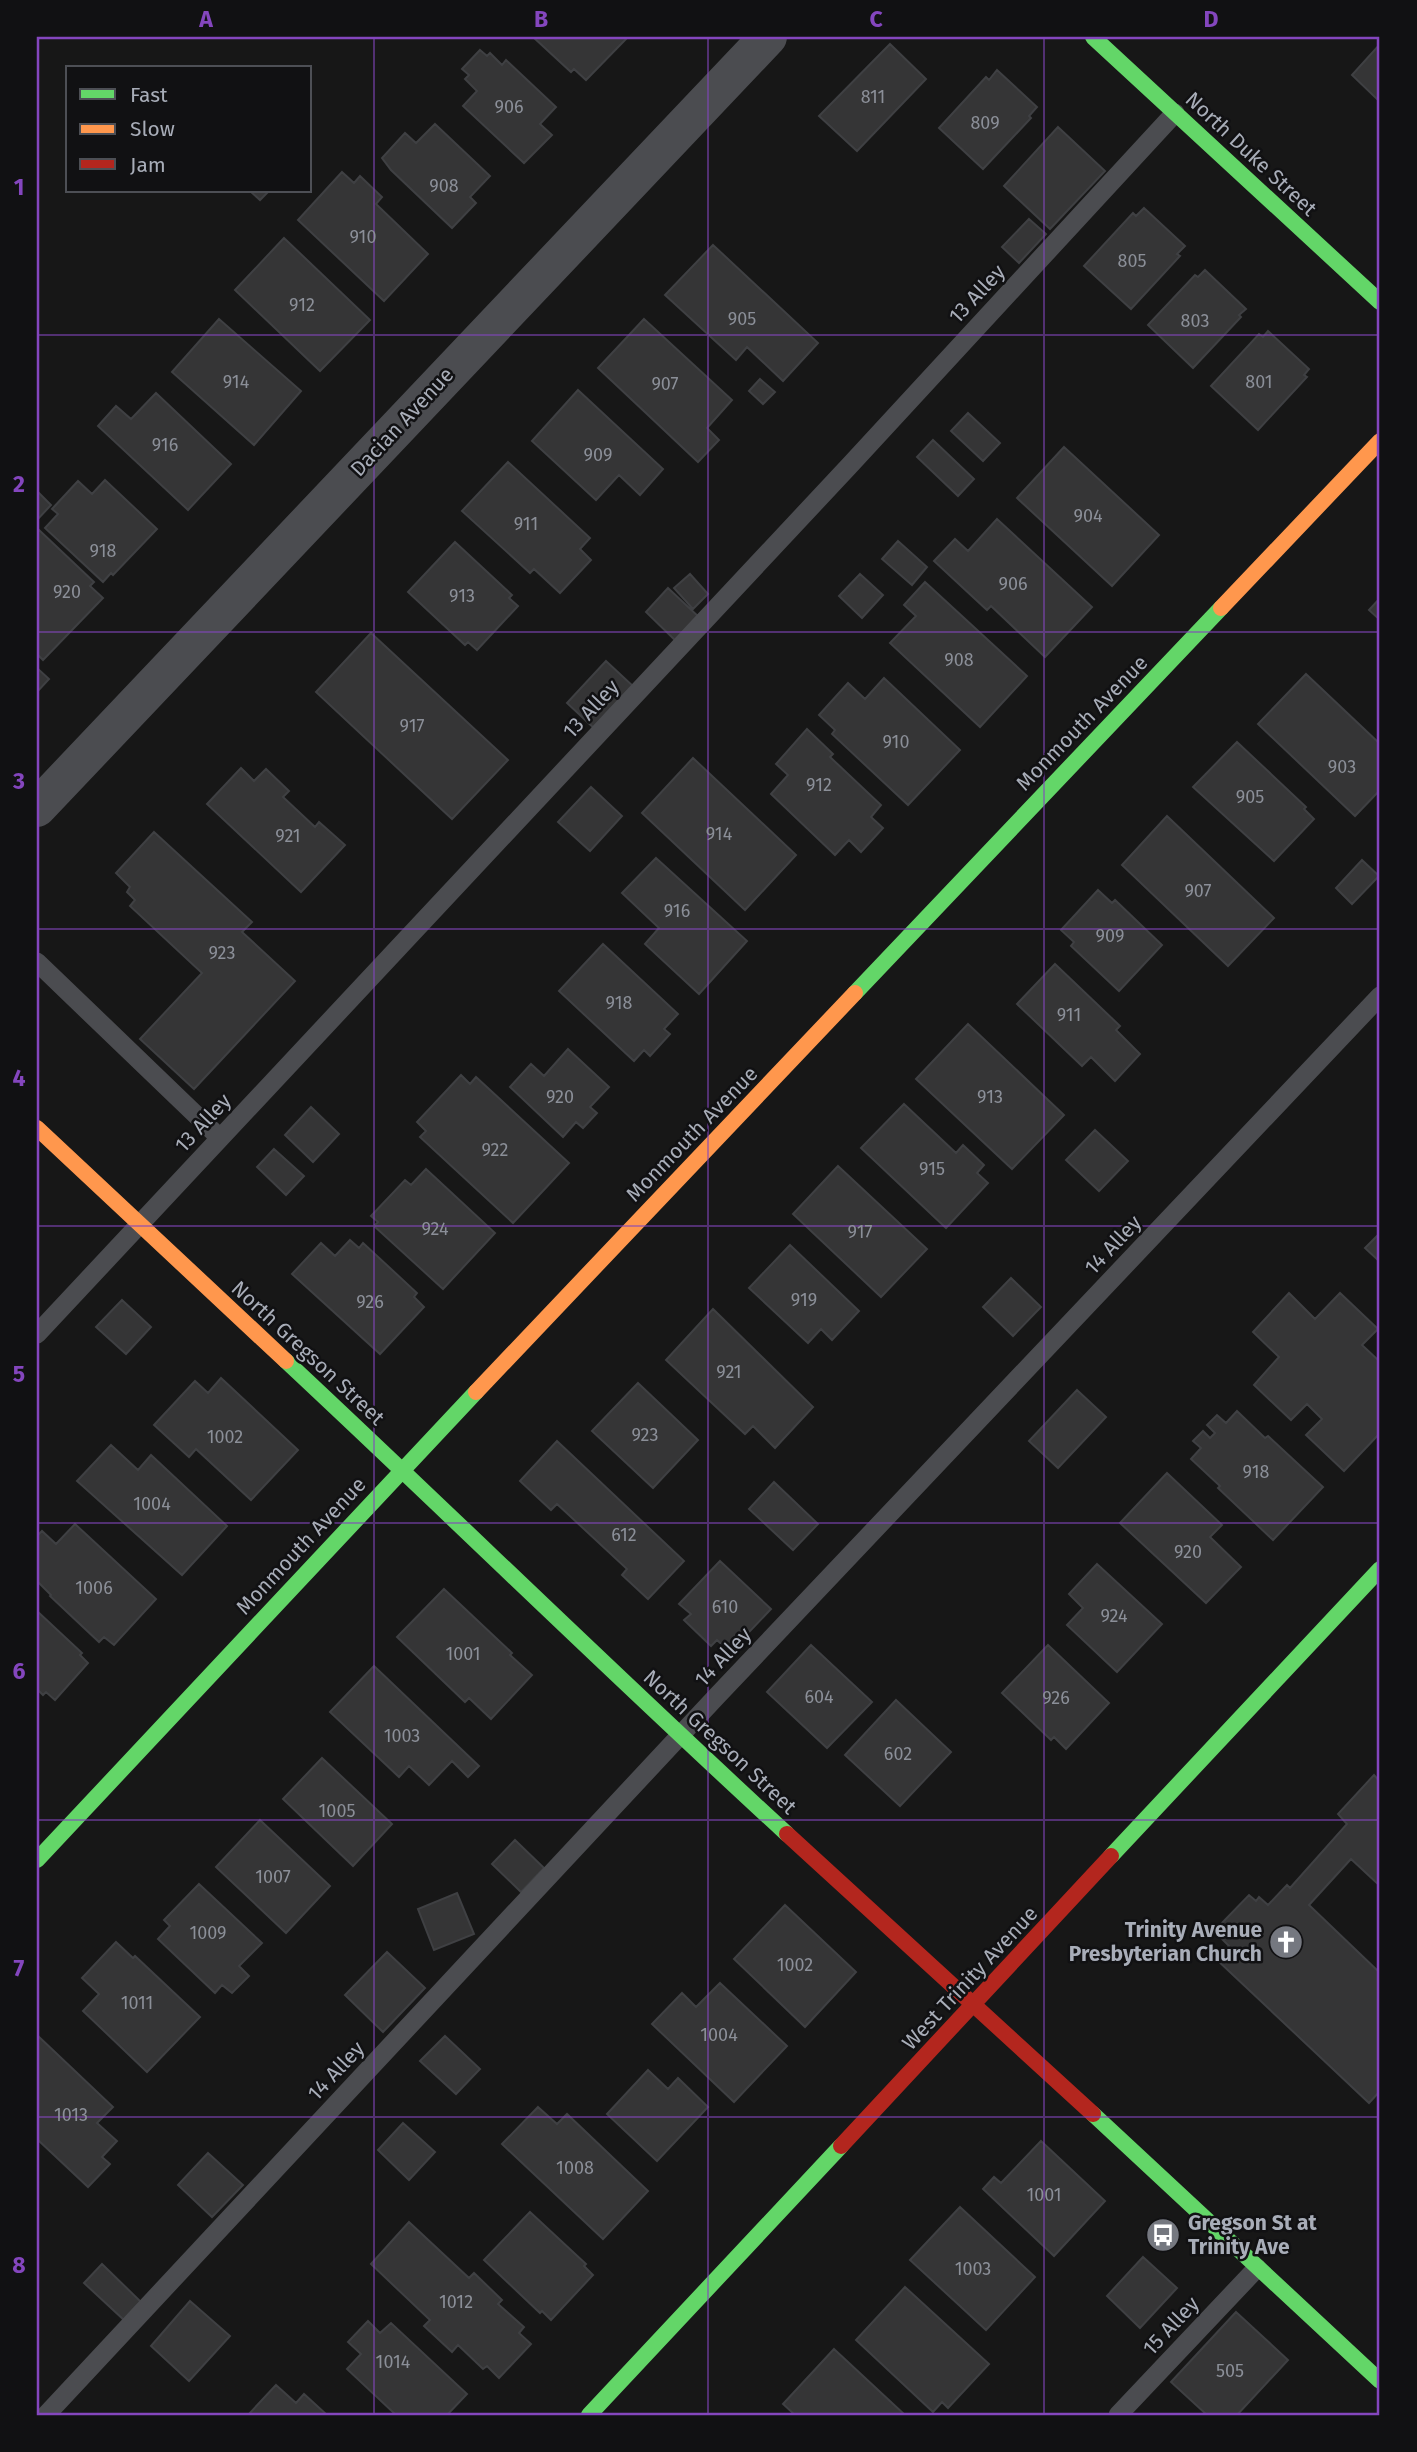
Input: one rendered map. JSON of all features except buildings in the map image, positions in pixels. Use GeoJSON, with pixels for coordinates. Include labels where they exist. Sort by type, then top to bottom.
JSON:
{"type":"FeatureCollection","features":[{"type":"Feature","properties":{"kind":"street","name":"Dacian Avenue"},"geometry":{"type":"LineString","coordinates":[[37,808],[768,37]]}},
{"type":"Feature","properties":{"kind":"street","name":"North Duke Street"},"geometry":{"type":"LineString","coordinates":[[1093,37],[1380,302]]}},
{"type":"Feature","properties":{"kind":"street","name":"Monmouth Avenue"},"geometry":{"type":"LineString","coordinates":[[37,1860],[402,1469],[1380,441]]}},
{"type":"Feature","properties":{"kind":"street","name":"North Gregson Street"},"geometry":{"type":"LineString","coordinates":[[37,1128],[402,1469],[680,1736],[974,2004],[1380,2381]]}},
{"type":"Feature","properties":{"kind":"street","name":"West Trinity Avenue"},"geometry":{"type":"LineString","coordinates":[[589,2415],[1380,1569]]}},
{"type":"Feature","properties":{"kind":"lane","name":"13 Alley"},"geometry":{"type":"LineString","coordinates":[[37,1334],[1175,113]]}},
{"type":"Feature","properties":{"kind":"lane"},"geometry":{"type":"LineString","coordinates":[[37,962],[220,1138]]}},
{"type":"Feature","properties":{"kind":"lane","name":"14 Alley"},"geometry":{"type":"LineString","coordinates":[[46,2415],[680,1736],[1380,996]]}},
{"type":"Feature","properties":{"kind":"lane","name":"15 Alley"},"geometry":{"type":"LineString","coordinates":[[1118,2415],[1257,2268]]}},
{"type":"Feature","properties":{"kind":"traffic: fast"},"geometry":{"type":"LineString","coordinates":[[1093,37],[1380,302]]}},
{"type":"Feature","properties":{"kind":"traffic: fast"},"geometry":{"type":"LineString","coordinates":[[855,993],[1221,608]]}},
{"type":"Feature","properties":{"kind":"traffic: fast"},"geometry":{"type":"LineString","coordinates":[[286,1361],[787,1834]]}},
{"type":"Feature","properties":{"kind":"traffic: fast"},"geometry":{"type":"LineString","coordinates":[[37,1860],[476,1392]]}},
{"type":"Feature","properties":{"kind":"traffic: fast"},"geometry":{"type":"LineString","coordinates":[[1111,1856],[1380,1569]]}},
{"type":"Feature","properties":{"kind":"traffic: fast"},"geometry":{"type":"LineString","coordinates":[[1093,2114],[1380,2381]]}},
{"type":"Feature","properties":{"kind":"traffic: fast"},"geometry":{"type":"LineString","coordinates":[[589,2415],[841,2146]]}},
{"type":"Feature","properties":{"kind":"traffic: slow"},"geometry":{"type":"LineString","coordinates":[[1221,608],[1380,441]]}},
{"type":"Feature","properties":{"kind":"traffic: slow"},"geometry":{"type":"LineString","coordinates":[[476,1392],[855,993]]}},
{"type":"Feature","properties":{"kind":"traffic: slow"},"geometry":{"type":"LineString","coordinates":[[37,1128],[286,1361]]}},
{"type":"Feature","properties":{"kind":"traffic: jam"},"geometry":{"type":"LineString","coordinates":[[787,1834],[1093,2114]]}},
{"type":"Feature","properties":{"kind":"traffic: jam"},"geometry":{"type":"LineString","coordinates":[[841,2146],[1111,1856]]}},
{"type":"Feature","properties":{"kind":"place","name":"Trinity Avenue Presbyterian Church"},"geometry":{"type":"Point","coordinates":[1286,1942]}},
{"type":"Feature","properties":{"kind":"place","name":"Gregson St at Trinity Ave"},"geometry":{"type":"Point","coordinates":[1163,2235]}}]}
